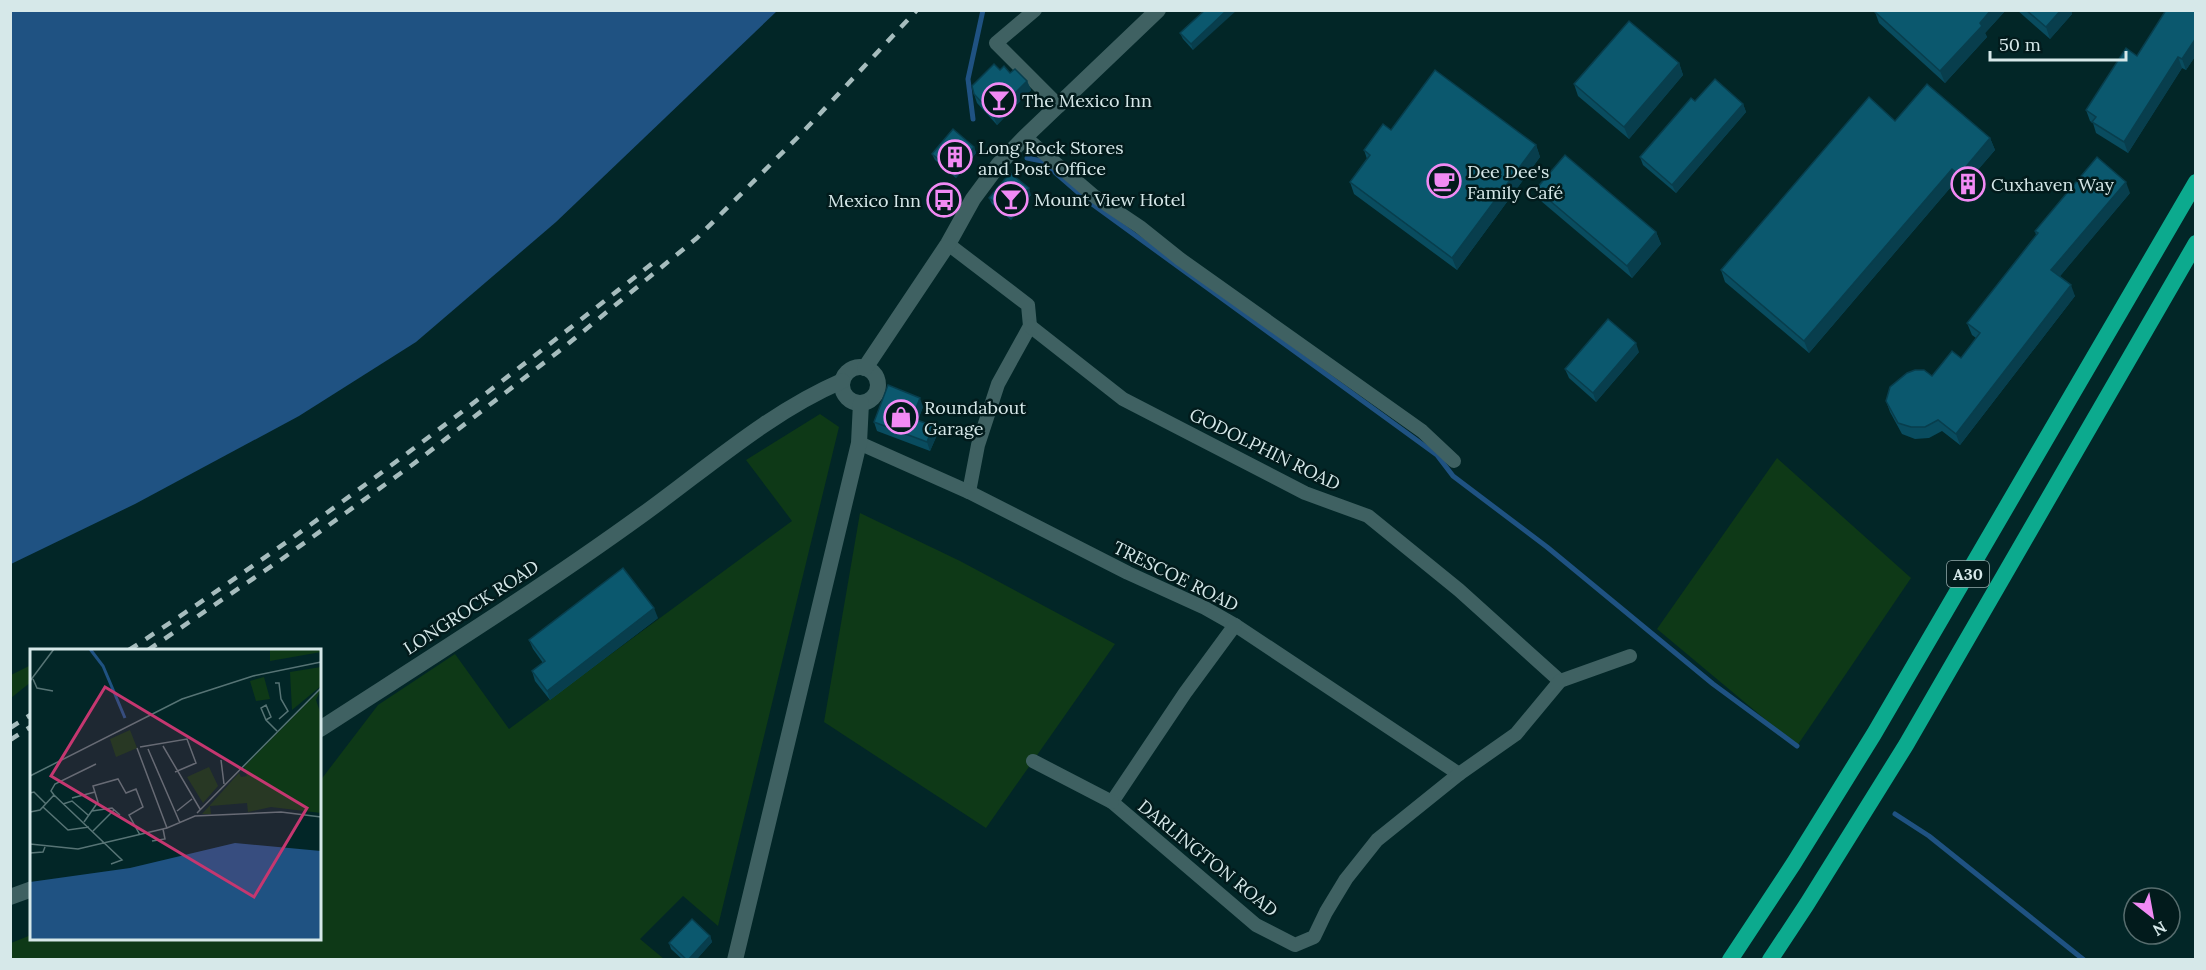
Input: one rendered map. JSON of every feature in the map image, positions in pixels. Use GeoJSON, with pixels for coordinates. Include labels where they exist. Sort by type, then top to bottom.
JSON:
{"type":"FeatureCollection","features":[{"type":"Feature","properties":{"kind":"highway","name":"A30"},"geometry":{"type":"LineString","coordinates":[[1730,960],[1794,863],[1874,734],[2196,182]]}},
{"type":"Feature","properties":{"kind":"highway","name":"A30"},"geometry":{"type":"LineString","coordinates":[[1770,960],[1906,745],[2196,243]]}},
{"type":"Feature","properties":{"kind":"street"},"geometry":{"type":"LineString","coordinates":[[1035,10],[996,43],[1059,106]]}},
{"type":"Feature","properties":{"kind":"street"},"geometry":{"type":"LineString","coordinates":[[865,368],[948,244],[973,199],[999,164],[1158,10]]}},
{"type":"Feature","properties":{"kind":"street"},"geometry":{"type":"LineString","coordinates":[[1025,137],[1094,196],[1422,431],[1454,461]]}},
{"type":"Feature","properties":{"kind":"street"},"geometry":{"type":"LineString","coordinates":[[948,244],[1028,305],[1030,326],[998,384],[978,445],[969,492]]}},
{"type":"Feature","properties":{"kind":"street","name":"GODOLPHIN ROAD"},"geometry":{"type":"LineString","coordinates":[[1030,326],[1123,399],[1305,493],[1368,516],[1459,590],[1560,681]]}},
{"type":"Feature","properties":{"kind":"street"},"geometry":{"type":"LineString","coordinates":[[865,368],[875,375],[878,387],[872,398],[861,403],[845,395],[842,381],[848,370],[865,368]]}},
{"type":"Feature","properties":{"kind":"street","name":"LONGROCK ROAD"},"geometry":{"type":"LineString","coordinates":[[321,728],[533,591],[642,515],[747,437],[820,391],[842,381]]}},
{"type":"Feature","properties":{"kind":"street"},"geometry":{"type":"LineString","coordinates":[[735,960],[859,443],[861,403]]}},
{"type":"Feature","properties":{"kind":"street","name":"TRESCOE ROAD"},"geometry":{"type":"LineString","coordinates":[[859,443],[969,492],[1128,573],[1205,608],[1235,625],[1459,774]]}},
{"type":"Feature","properties":{"kind":"street","name":"DARLINGTON ROAD"},"geometry":{"type":"LineString","coordinates":[[1112,802],[1185,693],[1235,625]]}},
{"type":"Feature","properties":{"kind":"street"},"geometry":{"type":"LineString","coordinates":[[1560,681],[1630,656]]}},
{"type":"Feature","properties":{"kind":"street","name":"DARLINGTON ROAD"},"geometry":{"type":"LineString","coordinates":[[1033,761],[1112,802],[1256,925],[1295,945],[1314,937],[1346,879],[1377,840],[1459,774],[1516,734],[1560,681]]}},
{"type":"Feature","properties":{"kind":"street"},"geometry":{"type":"LineString","coordinates":[[10,897],[30,890]]}},
{"type":"Feature","properties":{"kind":"green space"},"geometry":{"type":"Polygon","coordinates":[[[820,414],[839,427],[718,926],[683,896],[640,939],[664,959],[11,960],[11,943],[30,935],[30,940],[321,940],[321,780],[378,705],[455,654],[509,729],[792,521],[746,460],[820,414]]]}},
{"type":"Feature","properties":{"kind":"green space"},"geometry":{"type":"Polygon","coordinates":[[[1777,458],[1911,578],[1797,746],[1657,629],[1777,458]]]}},
{"type":"Feature","properties":{"kind":"green space"},"geometry":{"type":"Polygon","coordinates":[[[860,513],[960,561],[1115,644],[986,828],[824,722],[860,513]]]}},
{"type":"Feature","properties":{"kind":"green space"},"geometry":{"type":"Polygon","coordinates":[[[30,666],[30,683],[11,698],[11,675],[30,666]]]}},
{"type":"Feature","properties":{"kind":"water"},"geometry":{"type":"Polygon","coordinates":[[[11,10],[777,11],[556,222],[416,342],[299,416],[135,504],[11,564],[11,10]]]}},
{"type":"Feature","properties":{"kind":"building"},"geometry":{"type":"Polygon","coordinates":[[[1205,10],[1227,10],[1191,44],[1180,33],[1205,10]]]}},
{"type":"Feature","properties":{"kind":"building"},"geometry":{"type":"Polygon","coordinates":[[[1876,10],[1991,10],[1980,23],[1982,26],[1940,71],[1875,12],[1876,10]]]}},
{"type":"Feature","properties":{"kind":"building"},"geometry":{"type":"Polygon","coordinates":[[[2026,10],[2061,10],[2046,27],[2026,10]]]}},
{"type":"Feature","properties":{"kind":"building"},"geometry":{"type":"Polygon","coordinates":[[[2166,10],[2196,10],[2196,38],[2182,59],[2178,57],[2124,142],[2092,122],[2096,117],[2086,110],[2126,48],[2137,56],[2166,10]]]}},
{"type":"Feature","properties":{"kind":"building"},"geometry":{"type":"Polygon","coordinates":[[[1629,21],[1679,63],[1624,127],[1574,84],[1629,21]]]}},
{"type":"Feature","properties":{"kind":"building","name":"The Mexico Inn"},"geometry":{"type":"Polygon","coordinates":[[[994,64],[1000,70],[1004,66],[1010,73],[1015,69],[1027,81],[993,115],[974,94],[972,86],[994,64]]]}},
{"type":"Feature","properties":{"kind":"building","name":"Dee Dee's Family Café"},"geometry":{"type":"Polygon","coordinates":[[[1435,70],[1536,145],[1452,258],[1350,182],[1370,155],[1364,150],[1383,124],[1391,130],[1435,70]]]}},
{"type":"Feature","properties":{"kind":"building"},"geometry":{"type":"Polygon","coordinates":[[[1715,79],[1743,104],[1672,185],[1640,157],[1691,98],[1695,101],[1715,79]]]}},
{"type":"Feature","properties":{"kind":"building"},"geometry":{"type":"Polygon","coordinates":[[[1927,84],[1990,138],[1959,175],[1952,169],[1804,341],[1721,270],[1869,97],[1895,121],[1927,84]]]}},
{"type":"Feature","properties":{"kind":"building","name":"Long Rock Stores and Post Office"},"geometry":{"type":"Polygon","coordinates":[[[953,129],[974,147],[953,171],[932,154],[953,129]]]}},
{"type":"Feature","properties":{"kind":"building"},"geometry":{"type":"Polygon","coordinates":[[[1565,155],[1656,232],[1627,266],[1536,189],[1565,155]]]}},
{"type":"Feature","properties":{"kind":"building"},"geometry":{"type":"Polygon","coordinates":[[[2097,157],[2126,182],[2051,270],[2071,285],[1956,434],[1938,420],[1925,427],[1911,427],[1898,423],[1886,401],[1890,387],[1907,373],[1915,370],[1924,370],[1932,376],[1952,351],[1961,358],[1980,333],[1967,323],[2038,233],[2035,231],[2097,157]]]}},
{"type":"Feature","properties":{"kind":"building","name":"Mount View Hotel"},"geometry":{"type":"Polygon","coordinates":[[[1010,173],[1029,188],[1008,213],[989,198],[1010,173]]]}},
{"type":"Feature","properties":{"kind":"building"},"geometry":{"type":"Polygon","coordinates":[[[1608,319],[1636,343],[1593,393],[1565,369],[1608,319]]]}},
{"type":"Feature","properties":{"kind":"building","name":"Roundabout Garage"},"geometry":{"type":"Polygon","coordinates":[[[888,385],[920,398],[912,418],[933,426],[927,442],[874,422],[888,385]]]}},
{"type":"Feature","properties":{"kind":"building"},"geometry":{"type":"Polygon","coordinates":[[[623,568],[654,608],[547,691],[532,671],[545,661],[529,640],[623,568]]]}},
{"type":"Feature","properties":{"kind":"building"},"geometry":{"type":"Polygon","coordinates":[[[692,919],[710,936],[687,960],[669,943],[692,919]]]}},
{"type":"Feature","properties":{"kind":"waterway"},"geometry":{"type":"LineString","coordinates":[[973,119],[968,79],[983,10]]}},
{"type":"Feature","properties":{"kind":"waterway"},"geometry":{"type":"LineString","coordinates":[[1027,158],[1042,161],[1088,201],[1437,455],[1453,476],[1547,547],[1713,684],[1797,746]]}},
{"type":"Feature","properties":{"kind":"waterway"},"geometry":{"type":"LineString","coordinates":[[1895,814],[1929,836],[2084,960]]}},
{"type":"Feature","properties":{"kind":"railway"},"geometry":{"type":"LineString","coordinates":[[149,649],[282,559],[412,465],[563,348],[697,238],[801,134],[917,10]]}},
{"type":"Feature","properties":{"kind":"railway"},"geometry":{"type":"LineString","coordinates":[[131,649],[330,511],[461,413],[654,262]]}},
{"type":"Feature","properties":{"kind":"railway"},"geometry":{"type":"LineString","coordinates":[[10,728],[30,715]]}},
{"type":"Feature","properties":{"kind":"railway"},"geometry":{"type":"LineString","coordinates":[[10,740],[30,727]]}},
{"type":"Feature","properties":{"kind":"place","name":"The Mexico Inn"},"geometry":{"type":"Point","coordinates":[999,100]}},
{"type":"Feature","properties":{"kind":"place","name":"Long Rock Stores and Post Office"},"geometry":{"type":"Point","coordinates":[955,157]}},
{"type":"Feature","properties":{"kind":"place","name":"Dee Dee's Family Café"},"geometry":{"type":"Point","coordinates":[1444,181]}},
{"type":"Feature","properties":{"kind":"place","name":"Cuxhaven Way"},"geometry":{"type":"Point","coordinates":[1968,184]}},
{"type":"Feature","properties":{"kind":"place","name":"Mount View Hotel"},"geometry":{"type":"Point","coordinates":[1011,199]}},
{"type":"Feature","properties":{"kind":"place","name":"Mexico Inn"},"geometry":{"type":"Point","coordinates":[944,200]}},
{"type":"Feature","properties":{"kind":"place","name":"Roundabout Garage"},"geometry":{"type":"Point","coordinates":[901,417]}}]}
